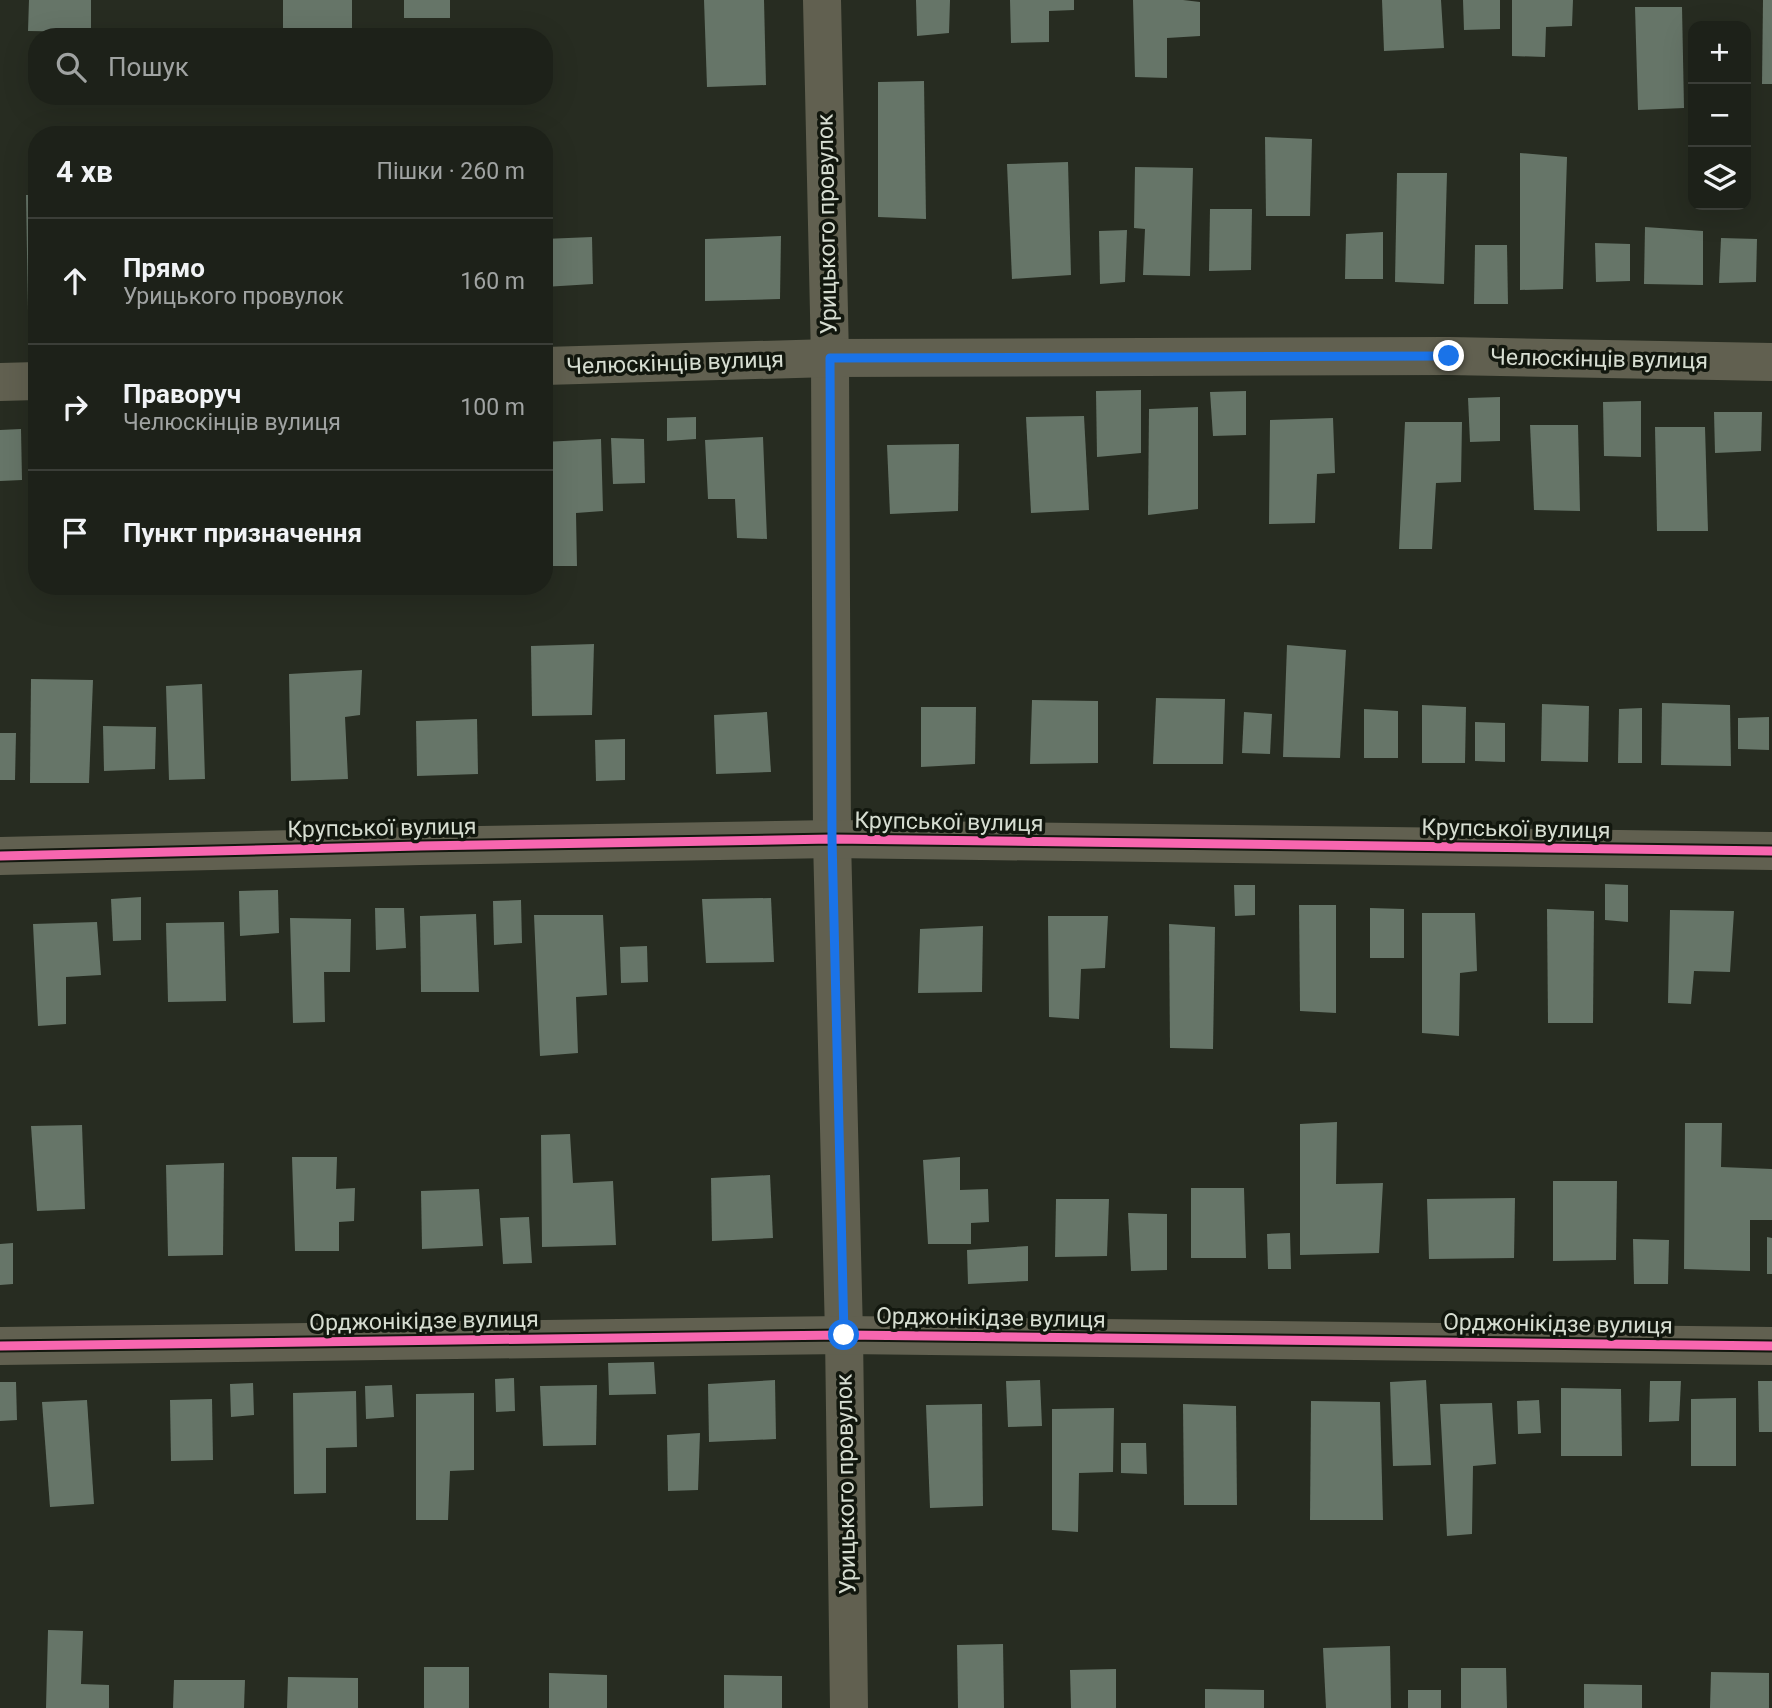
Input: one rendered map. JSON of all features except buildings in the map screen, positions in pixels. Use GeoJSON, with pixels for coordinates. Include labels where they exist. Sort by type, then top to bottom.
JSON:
{"type":"FeatureCollection","features":[{"type":"Feature","properties":{"kind":"street","name":"Урицького провулок"},"geometry":{"type":"LineString","coordinates":[[822,0],[830,358],[832,839],[844,1335],[849,1708]]}},
{"type":"Feature","properties":{"kind":"street","name":"Челюскінців вулиця"},"geometry":{"type":"LineString","coordinates":[[553,366],[830,358],[1449,356],[1772,362]]}},
{"type":"Feature","properties":{"kind":"street"},"geometry":{"type":"LineString","coordinates":[[0,382],[28,381]]}},
{"type":"Feature","properties":{"kind":"street","name":"Крупської вулиця"},"geometry":{"type":"LineString","coordinates":[[0,856],[832,839],[1772,851]]}},
{"type":"Feature","properties":{"kind":"street","name":"Орджонікідзе вулиця"},"geometry":{"type":"LineString","coordinates":[[0,1346],[844,1335],[1772,1346]]}},
{"type":"Feature","properties":{"kind":"cycle path"},"geometry":{"type":"LineString","coordinates":[[0,856],[832,839],[1772,851]]}},
{"type":"Feature","properties":{"kind":"cycle path"},"geometry":{"type":"LineString","coordinates":[[0,1346],[844,1335],[1772,1346]]}},
{"type":"Feature","properties":{"kind":"route"},"geometry":{"type":"LineString","coordinates":[[844,1335],[832,839],[830,358],[1449,356]]}}]}
